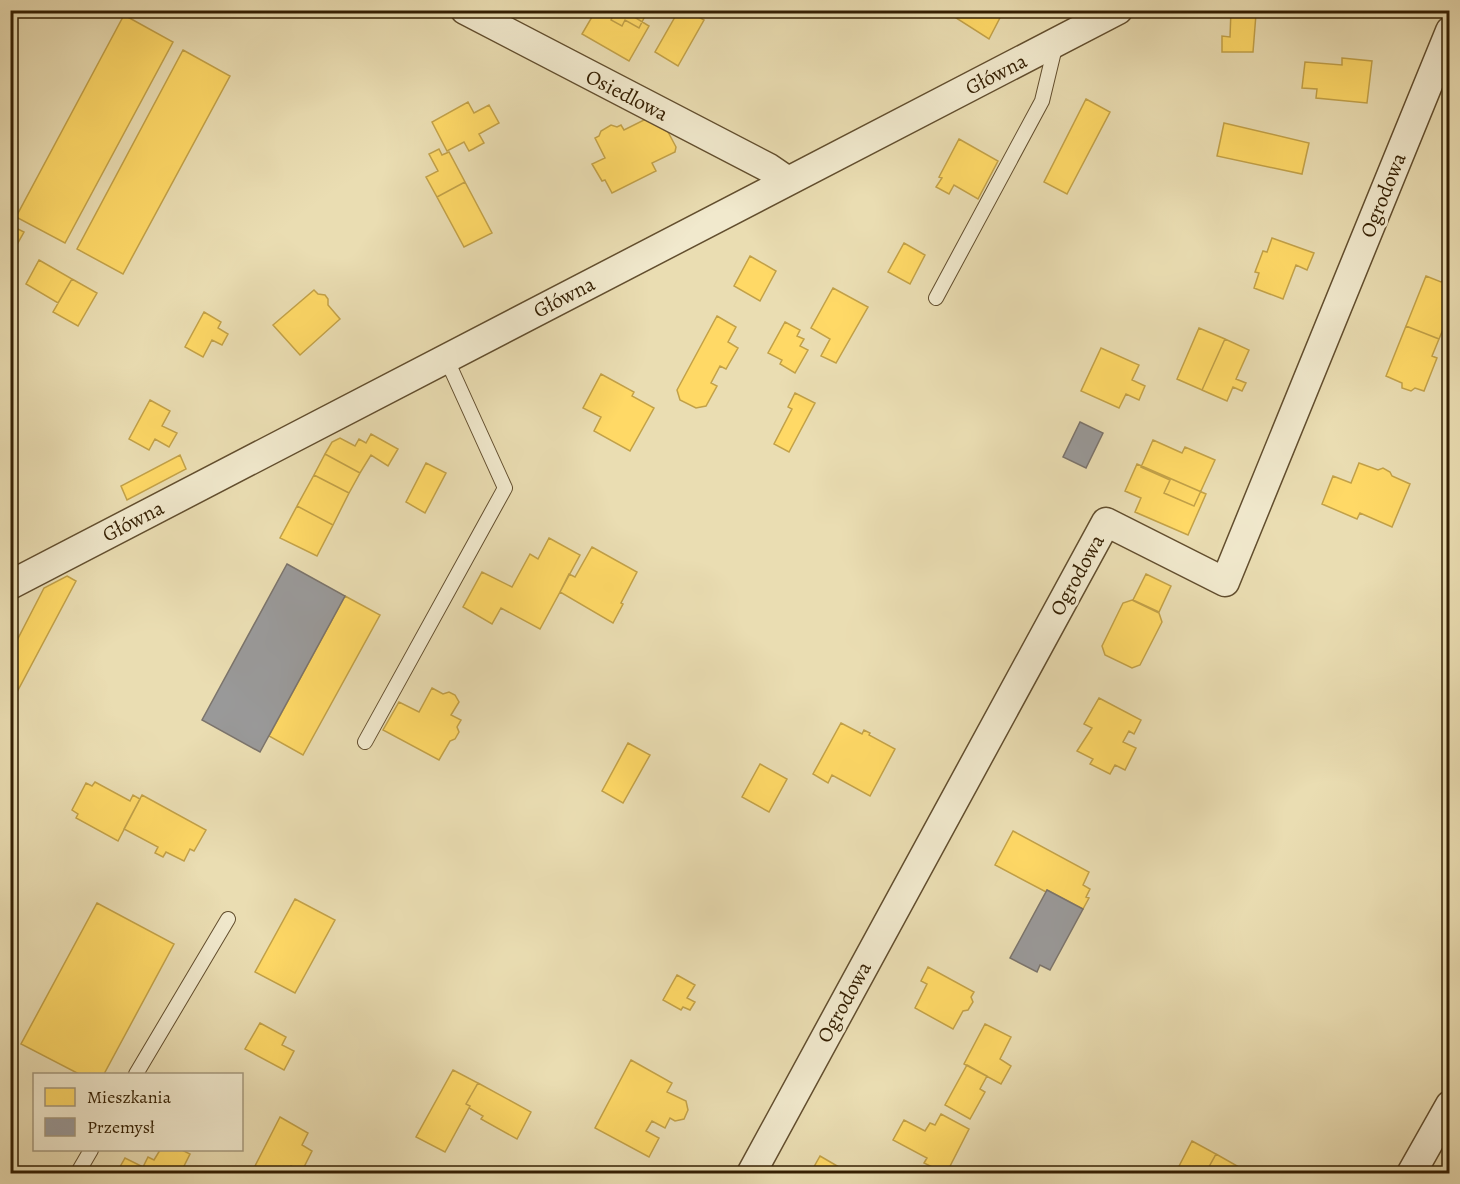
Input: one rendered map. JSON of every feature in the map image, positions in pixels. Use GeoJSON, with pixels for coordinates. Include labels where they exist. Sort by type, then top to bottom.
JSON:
{"type":"FeatureCollection","features":[{"type":"Feature","properties":{"kind":"street","name":"Osiedlowa"},"geometry":{"type":"LineString","coordinates":[[465,10],[769,168],[788,181]]}},
{"type":"Feature","properties":{"kind":"street","name":"Główna"},"geometry":{"type":"LineString","coordinates":[[10,585],[1118,10]]}},
{"type":"Feature","properties":{"kind":"street","name":"Ogrodowa"},"geometry":{"type":"LineString","coordinates":[[751,1173],[1106,522],[1225,582],[1449,31]]}},
{"type":"Feature","properties":{"kind":"street"},"geometry":{"type":"LineString","coordinates":[[1412,1173],[1449,1105]]}},
{"type":"Feature","properties":{"kind":"lane"},"geometry":{"type":"LineString","coordinates":[[936,298],[1042,101],[1056,42]]}},
{"type":"Feature","properties":{"kind":"lane"},"geometry":{"type":"LineString","coordinates":[[365,742],[505,488],[446,358]]}},
{"type":"Feature","properties":{"kind":"lane"},"geometry":{"type":"LineString","coordinates":[[137,1073],[228,919]]}},
{"type":"Feature","properties":{"kind":"lane"},"geometry":{"type":"LineString","coordinates":[[77,1173],[90,1151]]}},
{"type":"Feature","properties":{"kind":"building: Mieszkania"},"geometry":{"type":"Polygon","coordinates":[[[596,10],[623,10],[649,26],[629,61],[582,34],[596,10]]]}},
{"type":"Feature","properties":{"kind":"building: Mieszkania"},"geometry":{"type":"Polygon","coordinates":[[[607,10],[648,10],[639,28],[625,20],[622,26],[611,20],[614,14],[607,10]]]}},
{"type":"Feature","properties":{"kind":"building: Mieszkania"},"geometry":{"type":"Polygon","coordinates":[[[679,10],[687,10],[704,20],[678,66],[655,52],[679,10]]]}},
{"type":"Feature","properties":{"kind":"building: Mieszkania"},"geometry":{"type":"Polygon","coordinates":[[[956,10],[1004,10],[989,39],[953,16],[956,10]]]}},
{"type":"Feature","properties":{"kind":"building: Mieszkania"},"geometry":{"type":"Polygon","coordinates":[[[1231,10],[1267,10],[1266,14],[1256,14],[1253,52],[1222,52],[1222,36],[1230,37],[1231,10]]]}},
{"type":"Feature","properties":{"kind":"building: Mieszkania"},"geometry":{"type":"Polygon","coordinates":[[[124,15],[173,42],[65,243],[16,217],[124,15]]]}},
{"type":"Feature","properties":{"kind":"building: Mieszkania"},"geometry":{"type":"Polygon","coordinates":[[[183,50],[230,76],[123,274],[77,249],[183,50]]]}},
{"type":"Feature","properties":{"kind":"building: Mieszkania"},"geometry":{"type":"Polygon","coordinates":[[[1342,58],[1372,61],[1367,103],[1316,98],[1317,89],[1302,88],[1305,62],[1342,65],[1342,58]]]}},
{"type":"Feature","properties":{"kind":"building: Mieszkania"},"geometry":{"type":"Polygon","coordinates":[[[1086,99],[1110,112],[1067,194],[1044,182],[1086,99]]]}},
{"type":"Feature","properties":{"kind":"building: Mieszkania"},"geometry":{"type":"Polygon","coordinates":[[[468,102],[474,113],[489,105],[499,123],[479,134],[484,143],[473,149],[469,151],[464,142],[447,151],[432,122],[468,102]]]}},
{"type":"Feature","properties":{"kind":"building: Mieszkania"},"geometry":{"type":"Polygon","coordinates":[[[658,113],[676,147],[675,152],[652,163],[656,171],[612,193],[592,164],[605,158],[595,138],[611,125],[617,127],[621,125],[624,130],[658,113]]]}},
{"type":"Feature","properties":{"kind":"building: Mieszkania"},"geometry":{"type":"Polygon","coordinates":[[[1224,123],[1309,143],[1302,174],[1217,156],[1224,123]]]}},
{"type":"Feature","properties":{"kind":"building: Mieszkania"},"geometry":{"type":"Polygon","coordinates":[[[959,139],[998,161],[978,199],[954,185],[949,194],[936,187],[959,139]]]}},
{"type":"Feature","properties":{"kind":"building: Mieszkania"},"geometry":{"type":"Polygon","coordinates":[[[439,149],[442,155],[449,152],[465,182],[437,197],[426,177],[438,171],[429,154],[439,149]]]}},
{"type":"Feature","properties":{"kind":"building: Mieszkania"},"geometry":{"type":"Polygon","coordinates":[[[465,182],[492,233],[464,247],[437,197],[465,182]]]}},
{"type":"Feature","properties":{"kind":"building: Mieszkania"},"geometry":{"type":"Polygon","coordinates":[[[10,225],[24,232],[10,257],[10,225]]]}},
{"type":"Feature","properties":{"kind":"building: Mieszkania"},"geometry":{"type":"Polygon","coordinates":[[[1272,238],[1314,253],[1307,270],[1296,265],[1283,299],[1254,288],[1259,273],[1255,272],[1263,251],[1267,252],[1272,238]]]}},
{"type":"Feature","properties":{"kind":"building: Mieszkania"},"geometry":{"type":"Polygon","coordinates":[[[904,243],[925,255],[910,284],[888,272],[904,243]]]}},
{"type":"Feature","properties":{"kind":"building: Mieszkania"},"geometry":{"type":"Polygon","coordinates":[[[750,256],[776,271],[760,301],[734,286],[750,256]]]}},
{"type":"Feature","properties":{"kind":"building: Mieszkania"},"geometry":{"type":"Polygon","coordinates":[[[39,260],[72,279],[58,303],[26,284],[39,260]]]}},
{"type":"Feature","properties":{"kind":"building: Mieszkania"},"geometry":{"type":"Polygon","coordinates":[[[1426,276],[1441,282],[1445,279],[1450,281],[1450,324],[1446,322],[1439,339],[1406,326],[1426,276]]]}},
{"type":"Feature","properties":{"kind":"building: Mieszkania"},"geometry":{"type":"Polygon","coordinates":[[[72,279],[97,293],[78,326],[53,312],[72,279]]]}},
{"type":"Feature","properties":{"kind":"building: Mieszkania"},"geometry":{"type":"Polygon","coordinates":[[[833,288],[868,307],[836,363],[821,356],[830,339],[811,328],[833,288]]]}},
{"type":"Feature","properties":{"kind":"building: Mieszkania"},"geometry":{"type":"Polygon","coordinates":[[[314,290],[318,294],[325,295],[328,305],[340,319],[300,355],[273,325],[314,290]]]}},
{"type":"Feature","properties":{"kind":"building: Mieszkania"},"geometry":{"type":"Polygon","coordinates":[[[204,312],[221,322],[218,328],[228,334],[222,345],[212,340],[203,357],[185,347],[204,312]]]}},
{"type":"Feature","properties":{"kind":"building: Mieszkania"},"geometry":{"type":"Polygon","coordinates":[[[717,316],[736,327],[728,342],[738,348],[726,369],[720,366],[711,383],[717,386],[706,406],[696,408],[680,400],[677,390],[717,316]]]}},
{"type":"Feature","properties":{"kind":"building: Mieszkania"},"geometry":{"type":"Polygon","coordinates":[[[785,322],[800,330],[797,336],[804,339],[800,346],[808,350],[795,373],[780,364],[782,360],[768,353],[785,322]]]}},
{"type":"Feature","properties":{"kind":"building: Mieszkania"},"geometry":{"type":"Polygon","coordinates":[[[1406,326],[1439,339],[1432,356],[1437,358],[1424,391],[1402,388],[1402,383],[1386,376],[1406,326]]]}},
{"type":"Feature","properties":{"kind":"building: Mieszkania"},"geometry":{"type":"Polygon","coordinates":[[[1199,328],[1225,339],[1202,390],[1177,379],[1199,328]]]}},
{"type":"Feature","properties":{"kind":"building: Mieszkania"},"geometry":{"type":"Polygon","coordinates":[[[1225,339],[1249,350],[1236,379],[1246,383],[1242,391],[1233,387],[1227,401],[1202,390],[1225,339]]]}},
{"type":"Feature","properties":{"kind":"building: Mieszkania"},"geometry":{"type":"Polygon","coordinates":[[[1101,348],[1139,365],[1132,380],[1145,386],[1139,400],[1126,394],[1119,408],[1081,391],[1101,348]]]}},
{"type":"Feature","properties":{"kind":"building: Mieszkania"},"geometry":{"type":"Polygon","coordinates":[[[601,374],[634,392],[632,396],[654,408],[630,451],[594,431],[601,417],[583,408],[601,374]]]}},
{"type":"Feature","properties":{"kind":"building: Mieszkania"},"geometry":{"type":"Polygon","coordinates":[[[795,393],[815,403],[789,452],[774,444],[792,409],[788,407],[795,393]]]}},
{"type":"Feature","properties":{"kind":"building: Mieszkania"},"geometry":{"type":"Polygon","coordinates":[[[150,400],[170,411],[162,426],[177,433],[169,447],[155,439],[149,450],[129,439],[150,400]]]}},
{"type":"Feature","properties":{"kind":"building: Mieszkania"},"geometry":{"type":"Polygon","coordinates":[[[371,434],[398,449],[388,466],[371,455],[360,473],[325,454],[332,442],[340,438],[355,446],[359,439],[366,443],[371,434]]]}},
{"type":"Feature","properties":{"kind":"building: Mieszkania"},"geometry":{"type":"Polygon","coordinates":[[[1153,440],[1182,453],[1185,447],[1215,460],[1194,506],[1164,493],[1170,480],[1141,467],[1153,440]]]}},
{"type":"Feature","properties":{"kind":"building: Mieszkania"},"geometry":{"type":"Polygon","coordinates":[[[325,454],[360,473],[349,493],[314,475],[325,454]]]}},
{"type":"Feature","properties":{"kind":"building: Mieszkania"},"geometry":{"type":"Polygon","coordinates":[[[180,455],[186,469],[127,500],[121,486],[180,455]]]}},
{"type":"Feature","properties":{"kind":"building: Mieszkania"},"geometry":{"type":"Polygon","coordinates":[[[426,463],[446,473],[425,513],[406,502],[426,463]]]}},
{"type":"Feature","properties":{"kind":"building: Mieszkania"},"geometry":{"type":"Polygon","coordinates":[[[1359,463],[1378,470],[1383,468],[1392,476],[1410,484],[1392,527],[1360,513],[1357,519],[1322,504],[1333,476],[1351,483],[1359,463]]]}},
{"type":"Feature","properties":{"kind":"building: Mieszkania"},"geometry":{"type":"Polygon","coordinates":[[[1137,464],[1206,494],[1188,535],[1135,512],[1141,498],[1125,491],[1137,464]]]}},
{"type":"Feature","properties":{"kind":"building: Mieszkania"},"geometry":{"type":"Polygon","coordinates":[[[314,475],[349,493],[333,525],[297,506],[314,475]]]}},
{"type":"Feature","properties":{"kind":"building: Mieszkania"},"geometry":{"type":"Polygon","coordinates":[[[297,506],[333,525],[317,556],[280,538],[297,506]]]}},
{"type":"Feature","properties":{"kind":"building: Mieszkania"},"geometry":{"type":"Polygon","coordinates":[[[549,538],[580,555],[540,629],[501,608],[492,624],[463,607],[482,572],[512,587],[530,554],[538,559],[549,538]]]}},
{"type":"Feature","properties":{"kind":"building: Mieszkania"},"geometry":{"type":"Polygon","coordinates":[[[592,547],[637,572],[613,623],[560,592],[569,574],[575,577],[592,547]]]}},
{"type":"Feature","properties":{"kind":"building: Mieszkania"},"geometry":{"type":"Polygon","coordinates":[[[1146,574],[1171,586],[1159,612],[1133,600],[1146,574]]]}},
{"type":"Feature","properties":{"kind":"building: Mieszkania"},"geometry":{"type":"Polygon","coordinates":[[[67,576],[76,581],[17,692],[10,689],[10,654],[44,588],[67,576]]]}},
{"type":"Feature","properties":{"kind":"building: Mieszkania"},"geometry":{"type":"Polygon","coordinates":[[[345,596],[380,615],[303,755],[269,736],[345,596]]]}},
{"type":"Feature","properties":{"kind":"building: Mieszkania"},"geometry":{"type":"Polygon","coordinates":[[[1132,600],[1159,613],[1162,622],[1140,665],[1132,668],[1105,655],[1102,646],[1123,603],[1132,600]]]}},
{"type":"Feature","properties":{"kind":"building: Mieszkania"},"geometry":{"type":"Polygon","coordinates":[[[432,688],[443,694],[449,692],[455,695],[459,702],[451,715],[461,720],[457,727],[459,732],[455,739],[450,741],[439,760],[383,730],[399,702],[419,712],[432,688]]]}},
{"type":"Feature","properties":{"kind":"building: Mieszkania"},"geometry":{"type":"Polygon","coordinates":[[[1099,698],[1141,720],[1134,734],[1129,731],[1123,742],[1136,748],[1125,770],[1115,765],[1110,774],[1090,764],[1093,759],[1077,751],[1092,728],[1084,724],[1099,698]]]}},
{"type":"Feature","properties":{"kind":"building: Mieszkania"},"geometry":{"type":"Polygon","coordinates":[[[841,723],[862,734],[864,730],[895,749],[870,796],[832,775],[828,783],[813,774],[841,723]]]}},
{"type":"Feature","properties":{"kind":"building: Mieszkania"},"geometry":{"type":"Polygon","coordinates":[[[628,743],[650,755],[623,803],[602,791],[628,743]]]}},
{"type":"Feature","properties":{"kind":"building: Mieszkania"},"geometry":{"type":"Polygon","coordinates":[[[760,764],[787,779],[769,812],[742,797],[760,764]]]}},
{"type":"Feature","properties":{"kind":"building: Mieszkania"},"geometry":{"type":"Polygon","coordinates":[[[95,782],[130,801],[133,795],[140,799],[118,841],[76,818],[78,814],[72,810],[86,783],[92,786],[95,782]]]}},
{"type":"Feature","properties":{"kind":"building: Mieszkania"},"geometry":{"type":"Polygon","coordinates":[[[142,795],[206,830],[194,851],[190,849],[184,861],[166,852],[163,857],[155,853],[158,847],[124,829],[142,795]]]}},
{"type":"Feature","properties":{"kind":"building: Mieszkania"},"geometry":{"type":"Polygon","coordinates":[[[1013,831],[1089,872],[1083,885],[1090,889],[1086,897],[1089,898],[1083,909],[995,865],[1013,831]]]}},
{"type":"Feature","properties":{"kind":"building: Mieszkania"},"geometry":{"type":"Polygon","coordinates":[[[295,899],[335,920],[295,993],[255,972],[295,899]]]}},
{"type":"Feature","properties":{"kind":"building: Mieszkania"},"geometry":{"type":"Polygon","coordinates":[[[97,903],[174,944],[105,1073],[77,1073],[21,1044],[97,903]]]}},
{"type":"Feature","properties":{"kind":"building: Mieszkania"},"geometry":{"type":"Polygon","coordinates":[[[928,967],[974,992],[971,997],[973,1002],[968,1010],[963,1011],[953,1029],[915,1008],[927,984],[921,981],[928,967]]]}},
{"type":"Feature","properties":{"kind":"building: Mieszkania"},"geometry":{"type":"Polygon","coordinates":[[[677,975],[695,985],[687,998],[695,1002],[690,1010],[683,1007],[681,1010],[663,1000],[677,975]]]}},
{"type":"Feature","properties":{"kind":"building: Mieszkania"},"geometry":{"type":"Polygon","coordinates":[[[260,1023],[286,1037],[282,1045],[294,1051],[284,1070],[245,1049],[260,1023]]]}},
{"type":"Feature","properties":{"kind":"building: Mieszkania"},"geometry":{"type":"Polygon","coordinates":[[[985,1024],[1011,1037],[1000,1059],[1011,1066],[1001,1084],[964,1064],[985,1024]]]}},
{"type":"Feature","properties":{"kind":"building: Mieszkania"},"geometry":{"type":"Polygon","coordinates":[[[631,1060],[672,1083],[667,1092],[686,1101],[688,1110],[684,1119],[675,1121],[670,1118],[665,1128],[652,1121],[646,1131],[659,1138],[649,1157],[595,1128],[631,1060]]]}},
{"type":"Feature","properties":{"kind":"building: Mieszkania"},"geometry":{"type":"Polygon","coordinates":[[[967,1065],[987,1076],[980,1089],[985,1092],[970,1119],[945,1105],[967,1065]]]}},
{"type":"Feature","properties":{"kind":"building: Mieszkania"},"geometry":{"type":"Polygon","coordinates":[[[453,1070],[478,1083],[466,1104],[470,1106],[445,1152],[416,1137],[453,1070]]]}},
{"type":"Feature","properties":{"kind":"building: Mieszkania"},"geometry":{"type":"Polygon","coordinates":[[[478,1083],[531,1112],[517,1139],[481,1119],[483,1116],[466,1104],[478,1083]]]}},
{"type":"Feature","properties":{"kind":"building: Mieszkania"},"geometry":{"type":"Polygon","coordinates":[[[941,1114],[969,1129],[946,1174],[924,1163],[927,1158],[893,1140],[904,1120],[925,1131],[930,1123],[935,1125],[941,1114]]]}},
{"type":"Feature","properties":{"kind":"building: Mieszkania"},"geometry":{"type":"Polygon","coordinates":[[[280,1117],[308,1133],[302,1145],[312,1151],[302,1171],[291,1166],[287,1174],[269,1174],[255,1166],[280,1117]]]}},
{"type":"Feature","properties":{"kind":"building: Mieszkania"},"geometry":{"type":"Polygon","coordinates":[[[1192,1141],[1216,1154],[1205,1174],[1175,1174],[1192,1141]]]}},
{"type":"Feature","properties":{"kind":"building: Mieszkania"},"geometry":{"type":"Polygon","coordinates":[[[159,1151],[184,1151],[190,1154],[180,1174],[116,1174],[125,1158],[143,1167],[148,1157],[154,1160],[159,1151]]]}},
{"type":"Feature","properties":{"kind":"building: Mieszkania"},"geometry":{"type":"Polygon","coordinates":[[[1216,1154],[1239,1167],[1236,1174],[1205,1174],[1216,1154]]]}},
{"type":"Feature","properties":{"kind":"building: Mieszkania"},"geometry":{"type":"Polygon","coordinates":[[[820,1156],[851,1174],[810,1174],[820,1156]]]}},
{"type":"Feature","properties":{"kind":"building: Przemysł"},"geometry":{"type":"Polygon","coordinates":[[[1080,422],[1103,433],[1086,468],[1063,457],[1080,422]]]}},
{"type":"Feature","properties":{"kind":"building: Przemysł"},"geometry":{"type":"Polygon","coordinates":[[[287,564],[345,596],[260,752],[202,720],[287,564]]]}},
{"type":"Feature","properties":{"kind":"building: Przemysł"},"geometry":{"type":"Polygon","coordinates":[[[1047,890],[1083,909],[1050,970],[1040,965],[1037,972],[1010,958],[1047,890]]]}}]}
